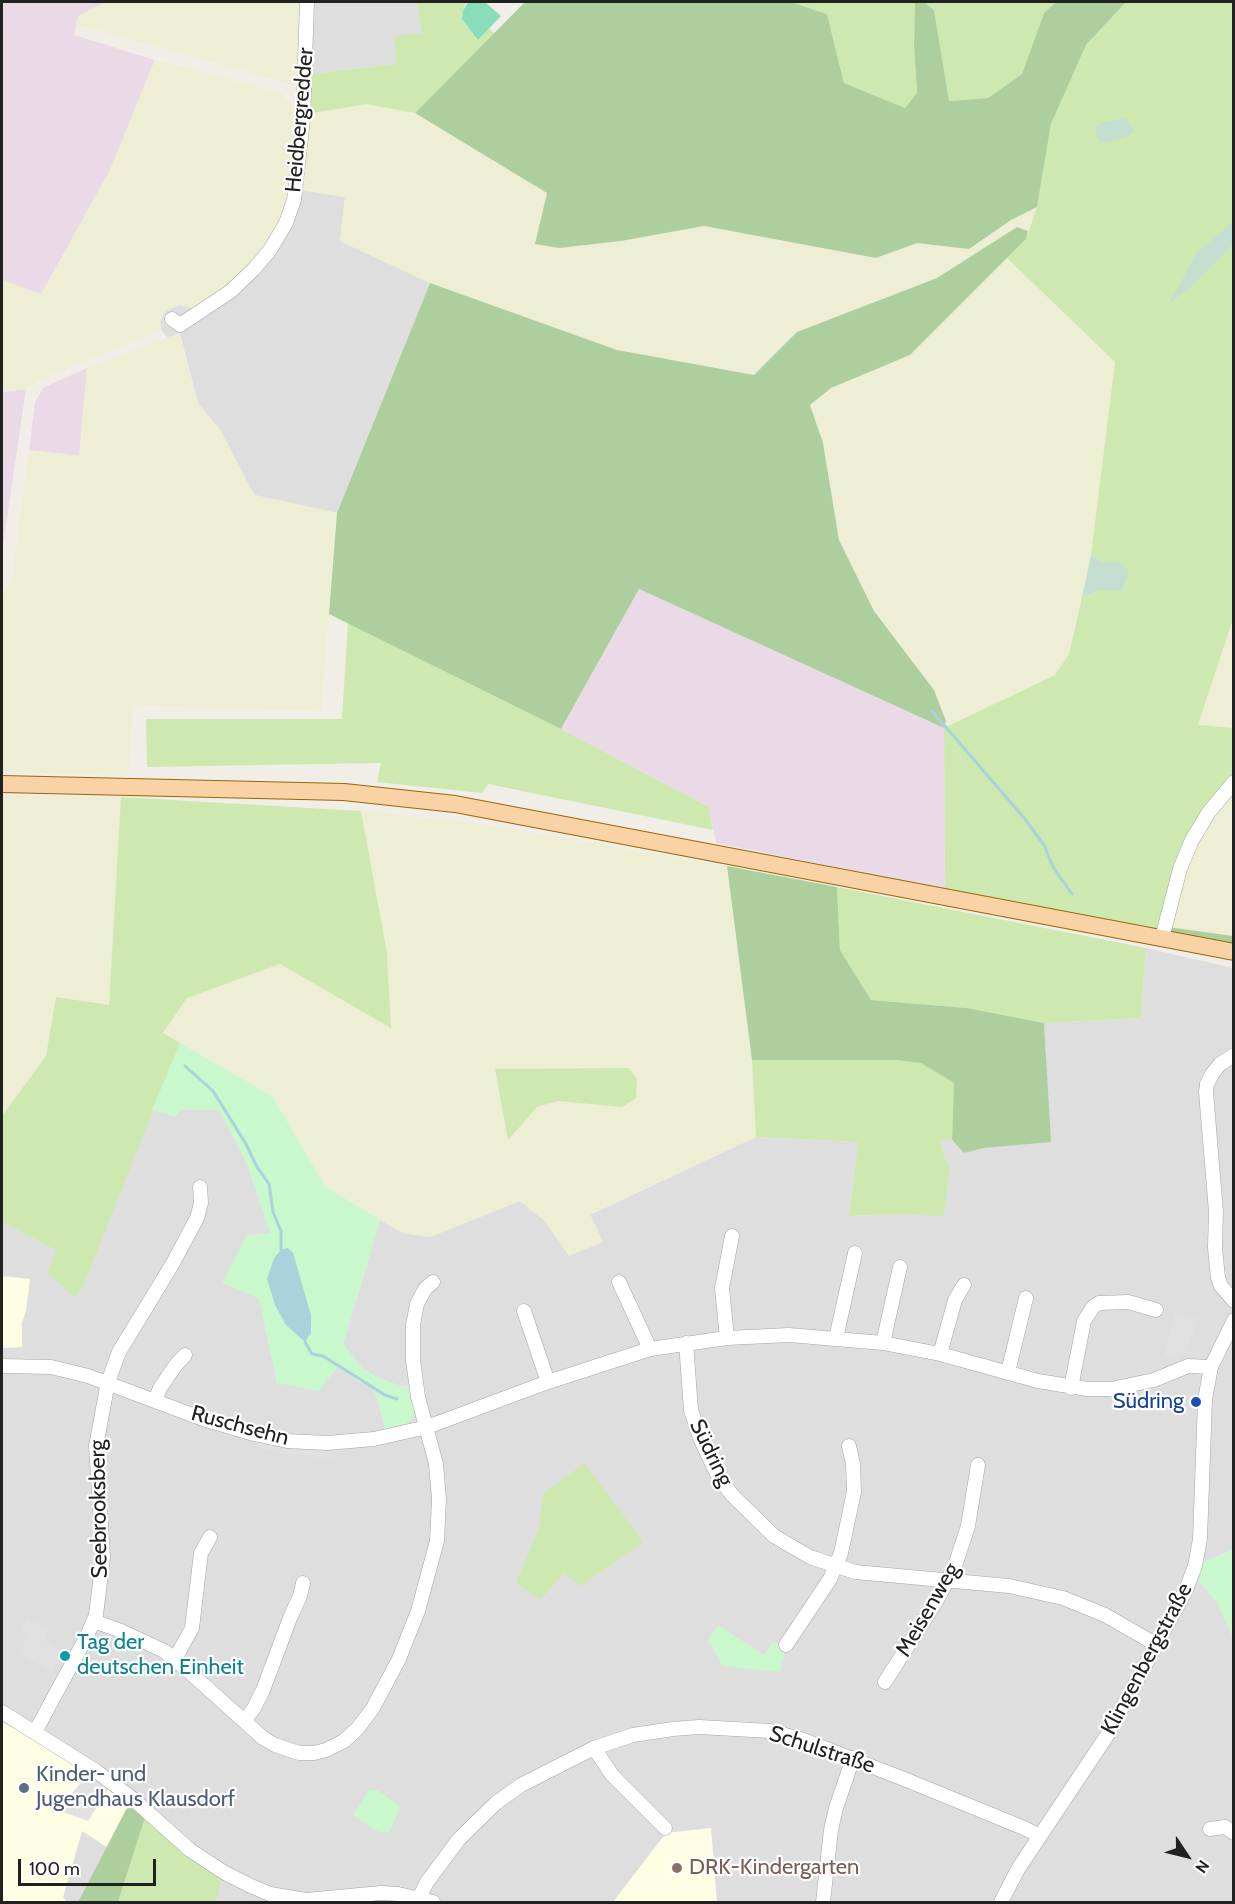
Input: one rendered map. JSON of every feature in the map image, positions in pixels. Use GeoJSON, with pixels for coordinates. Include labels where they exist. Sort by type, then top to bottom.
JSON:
{"type":"FeatureCollection","features":[{"type":"Feature","properties":{"kind":"main road"},"geometry":{"type":"LineString","coordinates":[[2,784],[344,792],[455,804],[1233,952]]}},
{"type":"Feature","properties":{"kind":"street","name":"Heidbergredder"},"geometry":{"type":"LineString","coordinates":[[172,319],[180,325],[231,291],[270,250],[286,223],[294,200],[303,120],[308,2]]}},
{"type":"Feature","properties":{"kind":"street"},"geometry":{"type":"LineString","coordinates":[[1162,938],[1180,869],[1192,840],[1209,812],[1233,782]]}},
{"type":"Feature","properties":{"kind":"street"},"geometry":{"type":"LineString","coordinates":[[1233,1055],[1220,1064],[1207,1084],[1218,1278],[1221,1286],[1233,1301]]}},
{"type":"Feature","properties":{"kind":"street","name":"Seebrooksberg"},"geometry":{"type":"LineString","coordinates":[[35,1732],[94,1621],[101,1587],[103,1557],[96,1446],[108,1382],[119,1352],[178,1255],[197,1218],[201,1203],[200,1187]]}},
{"type":"Feature","properties":{"kind":"street"},"geometry":{"type":"LineString","coordinates":[[727,1338],[722,1288],[732,1236]]}},
{"type":"Feature","properties":{"kind":"street"},"geometry":{"type":"LineString","coordinates":[[836,1338],[855,1253]]}},
{"type":"Feature","properties":{"kind":"street"},"geometry":{"type":"LineString","coordinates":[[883,1343],[900,1267]]}},
{"type":"Feature","properties":{"kind":"street"},"geometry":{"type":"LineString","coordinates":[[94,1621],[150,1644],[175,1659],[263,1738],[276,1745],[299,1753],[326,1750],[344,1741],[357,1729],[373,1708],[399,1659],[418,1611],[437,1541],[439,1499],[436,1464],[418,1397],[413,1360],[413,1325],[417,1305],[425,1289],[433,1282]]}},
{"type":"Feature","properties":{"kind":"street"},"geometry":{"type":"LineString","coordinates":[[619,1282],[650,1349],[727,1338],[789,1335],[836,1338],[883,1343],[940,1354],[1071,1388],[1111,1389],[1154,1380],[1188,1366],[1211,1367]]}},
{"type":"Feature","properties":{"kind":"street"},"geometry":{"type":"LineString","coordinates":[[940,1354],[955,1300],[964,1285]]}},
{"type":"Feature","properties":{"kind":"street"},"geometry":{"type":"LineString","coordinates":[[1008,1372],[1026,1298]]}},
{"type":"Feature","properties":{"kind":"street"},"geometry":{"type":"LineString","coordinates":[[1071,1388],[1084,1321],[1093,1306],[1099,1303],[1128,1302],[1156,1310]]}},
{"type":"Feature","properties":{"kind":"street"},"geometry":{"type":"LineString","coordinates":[[524,1311],[548,1382]]}},
{"type":"Feature","properties":{"kind":"street","name":"Klingenbergstraße"},"geometry":{"type":"LineString","coordinates":[[1001,1902],[1018,1869],[1086,1770],[1182,1599],[1196,1566],[1203,1503],[1205,1400],[1211,1367],[1233,1320]]}},
{"type":"Feature","properties":{"kind":"street","name":"Südring"},"geometry":{"type":"LineString","coordinates":[[686,1343],[691,1410],[700,1438],[718,1476],[742,1507],[774,1536],[810,1557],[837,1567],[873,1574],[1009,1586],[1063,1598],[1105,1615],[1157,1645]]}},
{"type":"Feature","properties":{"kind":"street","name":"Ruschsehn"},"geometry":{"type":"LineString","coordinates":[[2,1366],[51,1367],[108,1382],[209,1421],[262,1436],[287,1440],[345,1443],[427,1427],[548,1382],[650,1349]]}},
{"type":"Feature","properties":{"kind":"street"},"geometry":{"type":"LineString","coordinates":[[155,1401],[160,1388],[185,1355]]}},
{"type":"Feature","properties":{"kind":"street"},"geometry":{"type":"LineString","coordinates":[[786,1646],[837,1567],[854,1492],[853,1464],[849,1446]]}},
{"type":"Feature","properties":{"kind":"street","name":"Meisenweg"},"geometry":{"type":"LineString","coordinates":[[885,1682],[948,1580],[963,1547],[978,1465]]}},
{"type":"Feature","properties":{"kind":"street"},"geometry":{"type":"LineString","coordinates":[[175,1659],[192,1628],[201,1553],[210,1537]]}},
{"type":"Feature","properties":{"kind":"street"},"geometry":{"type":"LineString","coordinates":[[244,1721],[263,1690],[303,1583]]}},
{"type":"Feature","properties":{"kind":"street"},"geometry":{"type":"LineString","coordinates":[[2,1712],[96,1771],[133,1799],[190,1850],[225,1873],[251,1886],[270,1894],[306,1900],[381,1893],[433,1902]]}},
{"type":"Feature","properties":{"kind":"street","name":"Schulstraße"},"geometry":{"type":"LineString","coordinates":[[419,1898],[427,1882],[459,1839],[495,1803],[531,1779],[594,1748],[633,1735],[699,1727],[770,1731],[801,1739],[853,1758],[1040,1836]]}},
{"type":"Feature","properties":{"kind":"street"},"geometry":{"type":"LineString","coordinates":[[594,1748],[612,1775],[665,1828]]}},
{"type":"Feature","properties":{"kind":"street"},"geometry":{"type":"LineString","coordinates":[[823,1902],[831,1830],[853,1758]]}},
{"type":"Feature","properties":{"kind":"street"},"geometry":{"type":"LineString","coordinates":[[1210,1829],[1225,1827],[1233,1833]]}},
{"type":"Feature","properties":{"kind":"shaded area"},"geometry":{"type":"Polygon","coordinates":[[[2,2],[105,2],[79,16],[74,35],[155,60],[110,170],[41,295],[2,280],[2,2]]]}},
{"type":"Feature","properties":{"kind":"shaded area"},"geometry":{"type":"Polygon","coordinates":[[[105,2],[302,2],[301,74],[294,85],[76,24],[78,16],[105,2]]]}},
{"type":"Feature","properties":{"kind":"shaded area"},"geometry":{"type":"Polygon","coordinates":[[[302,2],[417,2],[422,33],[396,64],[310,74],[302,2]]]}},
{"type":"Feature","properties":{"kind":"shaded area"},"geometry":{"type":"Polygon","coordinates":[[[155,60],[281,93],[297,110],[289,188],[280,222],[265,247],[233,281],[193,309],[179,305],[166,311],[160,321],[161,330],[44,378],[26,389],[2,392],[2,280],[41,294],[110,170],[155,60]]]}},
{"type":"Feature","properties":{"kind":"shaded area"},"geometry":{"type":"Polygon","coordinates":[[[366,104],[415,113],[548,193],[535,244],[559,248],[621,241],[704,226],[876,258],[917,243],[969,249],[1011,220],[1037,207],[1028,231],[1017,227],[937,278],[797,332],[754,375],[617,350],[430,283],[340,241],[345,197],[302,190],[308,114],[366,104]]]}},
{"type":"Feature","properties":{"kind":"shaded area"},"geometry":{"type":"Polygon","coordinates":[[[1125,118],[1135,131],[1126,137],[1100,143],[1095,128],[1100,123],[1125,118]]]}},
{"type":"Feature","properties":{"kind":"shaded area"},"geometry":{"type":"Polygon","coordinates":[[[289,188],[345,197],[340,241],[430,283],[337,513],[254,495],[221,431],[198,403],[180,333],[168,338],[161,330],[160,321],[166,311],[179,305],[280,222],[289,188]]]}},
{"type":"Feature","properties":{"kind":"shaded area"},"geometry":{"type":"Polygon","coordinates":[[[1233,222],[1233,244],[1192,286],[1169,304],[1197,252],[1233,222]]]}},
{"type":"Feature","properties":{"kind":"shaded area"},"geometry":{"type":"Polygon","coordinates":[[[1007,258],[1115,362],[1091,555],[1069,654],[1055,675],[944,728],[946,721],[934,690],[874,611],[839,540],[823,443],[810,405],[831,388],[910,355],[1007,258]]]}},
{"type":"Feature","properties":{"kind":"shaded area"},"geometry":{"type":"Polygon","coordinates":[[[179,333],[198,403],[221,431],[254,495],[337,513],[321,711],[133,705],[128,776],[2,771],[2,598],[12,579],[29,450],[79,456],[87,368],[179,333]]]}},
{"type":"Feature","properties":{"kind":"shaded area"},"geometry":{"type":"Polygon","coordinates":[[[87,368],[80,456],[29,450],[35,402],[43,388],[87,368]]]}},
{"type":"Feature","properties":{"kind":"shaded area"},"geometry":{"type":"Polygon","coordinates":[[[26,389],[2,552],[2,392],[26,389]]]}},
{"type":"Feature","properties":{"kind":"shaded area"},"geometry":{"type":"Polygon","coordinates":[[[1091,555],[1104,563],[1118,562],[1129,571],[1122,590],[1102,590],[1082,597],[1091,555]]]}},
{"type":"Feature","properties":{"kind":"shaded area"},"geometry":{"type":"Polygon","coordinates":[[[639,589],[944,728],[945,889],[716,843],[709,807],[561,729],[639,589]]]}},
{"type":"Feature","properties":{"kind":"shaded area"},"geometry":{"type":"Polygon","coordinates":[[[1232,616],[1233,728],[1198,726],[1232,616]]]}},
{"type":"Feature","properties":{"kind":"shaded area"},"geometry":{"type":"Polygon","coordinates":[[[1233,787],[1233,936],[1168,927],[1196,837],[1233,787]]]}},
{"type":"Feature","properties":{"kind":"shaded area"},"geometry":{"type":"Polygon","coordinates":[[[2,795],[121,797],[109,1005],[56,997],[46,1056],[2,1116],[2,795]]]}},
{"type":"Feature","properties":{"kind":"shaded area"},"geometry":{"type":"Polygon","coordinates":[[[361,811],[475,823],[727,866],[752,1060],[756,1137],[590,1214],[603,1242],[569,1256],[545,1221],[520,1201],[430,1237],[403,1233],[325,1186],[272,1096],[163,1033],[187,998],[280,964],[391,1027],[387,953],[361,811]],[[495,1069],[508,1139],[537,1107],[558,1101],[622,1107],[495,1069]]]}},
{"type":"Feature","properties":{"kind":"shaded area"},"geometry":{"type":"Polygon","coordinates":[[[1146,948],[1233,968],[1233,1902],[216,1902],[223,1877],[129,1805],[78,1902],[67,1902],[63,1897],[82,1831],[62,1754],[2,1722],[2,1222],[57,1250],[85,1282],[152,1110],[175,1116],[181,1110],[219,1110],[246,1161],[271,1233],[259,1297],[277,1383],[338,1367],[374,1389],[386,1430],[410,1387],[397,1385],[374,1376],[362,1368],[343,1344],[380,1220],[403,1233],[430,1237],[520,1201],[545,1221],[570,1256],[590,1215],[756,1137],[858,1142],[849,1216],[897,1214],[945,1159],[941,1140],[952,1140],[964,1153],[984,1148],[1050,1141],[1044,1023],[1141,1018],[1146,948]]]}},
{"type":"Feature","properties":{"kind":"shaded area"},"geometry":{"type":"Polygon","coordinates":[[[2,1276],[30,1279],[22,1323],[22,1347],[2,1348],[2,1276]]]}},
{"type":"Feature","properties":{"kind":"shaded area"},"geometry":{"type":"Polygon","coordinates":[[[1175,1313],[1197,1319],[1186,1355],[1162,1359],[1175,1313]]]}},
{"type":"Feature","properties":{"kind":"shaded area"},"geometry":{"type":"Polygon","coordinates":[[[256,1441],[309,1449],[341,1450],[335,1457],[309,1457],[261,1449],[256,1441]]]}},
{"type":"Feature","properties":{"kind":"shaded area"},"geometry":{"type":"Polygon","coordinates":[[[27,1619],[49,1629],[44,1640],[63,1652],[52,1672],[18,1653],[28,1636],[20,1630],[27,1619]]]}},
{"type":"Feature","properties":{"kind":"shaded area"},"geometry":{"type":"Polygon","coordinates":[[[2,1722],[62,1754],[129,1804],[107,1847],[82,1831],[63,1897],[67,1902],[2,1902],[2,1722]]]}},
{"type":"Feature","properties":{"kind":"shaded area"},"geometry":{"type":"Polygon","coordinates":[[[88,1774],[108,1789],[88,1821],[58,1810],[88,1774]]]}},
{"type":"Feature","properties":{"kind":"shaded area","name":"DRK-Kindergarten"},"geometry":{"type":"Polygon","coordinates":[[[711,1828],[717,1902],[613,1902],[666,1833],[711,1828]]]}},
{"type":"Feature","properties":{"kind":"green space"},"geometry":{"type":"Polygon","coordinates":[[[417,2],[468,2],[465,4],[462,19],[478,40],[489,28],[494,33],[415,113],[366,104],[308,114],[310,74],[396,64],[395,36],[422,33],[417,2]]]}},
{"type":"Feature","properties":{"kind":"green space"},"geometry":{"type":"Polygon","coordinates":[[[468,2],[485,2],[501,16],[478,40],[462,19],[468,2]]]}},
{"type":"Feature","properties":{"kind":"green space"},"geometry":{"type":"Polygon","coordinates":[[[525,2],[791,2],[827,14],[844,83],[905,108],[917,93],[914,45],[915,2],[924,2],[934,10],[949,101],[988,98],[1022,74],[1044,13],[1056,2],[1126,2],[1086,45],[1051,124],[1037,207],[1011,220],[969,249],[917,243],[876,258],[704,226],[621,241],[559,248],[535,244],[547,193],[415,113],[525,2]]]}},
{"type":"Feature","properties":{"kind":"green space"},"geometry":{"type":"Polygon","coordinates":[[[791,2],[915,2],[914,45],[917,93],[905,108],[844,83],[827,14],[791,2]]]}},
{"type":"Feature","properties":{"kind":"green space"},"geometry":{"type":"Polygon","coordinates":[[[924,2],[1056,2],[1044,13],[1022,74],[988,98],[948,101],[934,10],[924,2]]]}},
{"type":"Feature","properties":{"kind":"green space"},"geometry":{"type":"Polygon","coordinates":[[[1126,2],[1233,2],[1234,616],[1198,725],[1233,728],[1233,779],[1207,812],[1157,931],[945,889],[944,728],[1055,675],[1069,654],[1082,597],[1102,590],[1122,590],[1104,563],[1091,555],[1115,362],[1007,258],[1026,239],[1037,207],[1051,124],[1086,45],[1126,2]]]}},
{"type":"Feature","properties":{"kind":"green space"},"geometry":{"type":"Polygon","coordinates":[[[1017,227],[1028,231],[1026,239],[910,355],[831,388],[810,405],[823,443],[839,540],[874,611],[934,690],[946,721],[944,728],[639,589],[561,729],[329,614],[337,513],[430,283],[617,350],[754,375],[797,332],[937,278],[1017,227]]]}},
{"type":"Feature","properties":{"kind":"green space"},"geometry":{"type":"Polygon","coordinates":[[[348,623],[561,729],[709,807],[713,830],[488,784],[482,793],[377,782],[381,763],[147,767],[146,719],[342,719],[348,623]]]}},
{"type":"Feature","properties":{"kind":"green space"},"geometry":{"type":"Polygon","coordinates":[[[121,797],[361,811],[387,953],[391,1028],[280,964],[187,998],[163,1033],[180,1043],[85,1282],[75,1298],[48,1273],[56,1250],[2,1222],[2,1116],[46,1056],[56,997],[109,1005],[121,797]]]}},
{"type":"Feature","properties":{"kind":"green space"},"geometry":{"type":"Polygon","coordinates":[[[727,866],[837,887],[840,950],[871,1000],[967,1008],[1044,1023],[1051,1142],[984,1148],[964,1153],[952,1140],[954,1083],[921,1063],[896,1060],[752,1060],[727,866]]]}},
{"type":"Feature","properties":{"kind":"green space"},"geometry":{"type":"Polygon","coordinates":[[[837,887],[1146,948],[1141,1018],[1044,1023],[967,1008],[871,1000],[840,950],[837,887]]]}},
{"type":"Feature","properties":{"kind":"green space"},"geometry":{"type":"Polygon","coordinates":[[[1168,927],[1233,936],[1233,948],[1170,934],[1168,927]]]}},
{"type":"Feature","properties":{"kind":"green space"},"geometry":{"type":"Polygon","coordinates":[[[180,1043],[272,1096],[325,1186],[380,1220],[343,1344],[362,1368],[374,1376],[397,1385],[410,1387],[414,1410],[412,1419],[404,1426],[386,1431],[374,1389],[338,1367],[318,1391],[277,1383],[259,1298],[222,1283],[247,1235],[270,1233],[246,1161],[219,1110],[181,1110],[175,1116],[152,1110],[180,1043]]]}},
{"type":"Feature","properties":{"kind":"green space"},"geometry":{"type":"Polygon","coordinates":[[[752,1060],[896,1060],[921,1063],[954,1083],[952,1140],[941,1141],[945,1159],[950,1166],[944,1216],[897,1214],[849,1216],[858,1142],[756,1137],[752,1060]]]}},
{"type":"Feature","properties":{"kind":"green space"},"geometry":{"type":"Polygon","coordinates":[[[628,1068],[637,1079],[636,1098],[622,1107],[558,1101],[537,1107],[508,1140],[495,1069],[628,1068]]]}},
{"type":"Feature","properties":{"kind":"green space"},"geometry":{"type":"Polygon","coordinates":[[[585,1463],[643,1542],[581,1586],[564,1573],[540,1600],[516,1583],[539,1528],[543,1493],[585,1463]]]}},
{"type":"Feature","properties":{"kind":"green space"},"geometry":{"type":"Polygon","coordinates":[[[1233,1549],[1233,1638],[1217,1603],[1197,1579],[1203,1562],[1233,1549]]]}},
{"type":"Feature","properties":{"kind":"green space"},"geometry":{"type":"Polygon","coordinates":[[[718,1625],[764,1655],[774,1641],[786,1650],[780,1672],[722,1666],[712,1646],[707,1642],[718,1625]]]}},
{"type":"Feature","properties":{"kind":"green space"},"geometry":{"type":"Polygon","coordinates":[[[369,1790],[377,1790],[400,1806],[390,1832],[377,1831],[353,1815],[369,1790]]]}},
{"type":"Feature","properties":{"kind":"green space"},"geometry":{"type":"Polygon","coordinates":[[[129,1804],[145,1818],[118,1902],[78,1902],[129,1804]]]}},
{"type":"Feature","properties":{"kind":"green space"},"geometry":{"type":"Polygon","coordinates":[[[145,1818],[223,1877],[216,1902],[118,1902],[145,1818]]]}},
{"type":"Feature","properties":{"kind":"water"},"geometry":{"type":"Polygon","coordinates":[[[288,1248],[293,1253],[311,1315],[311,1333],[305,1342],[286,1325],[275,1305],[267,1279],[274,1258],[281,1250],[288,1248]]]}},
{"type":"Feature","properties":{"kind":"waterway"},"geometry":{"type":"LineString","coordinates":[[932,711],[1024,818],[1044,845],[1053,867],[1072,894]]}},
{"type":"Feature","properties":{"kind":"waterway"},"geometry":{"type":"LineString","coordinates":[[185,1066],[213,1091],[269,1184],[273,1212],[281,1231],[281,1250]]}},
{"type":"Feature","properties":{"kind":"waterway"},"geometry":{"type":"LineString","coordinates":[[305,1342],[312,1354],[323,1356],[385,1395],[397,1399]]}},
{"type":"Feature","properties":{"kind":"place","name":"Südring"},"geometry":{"type":"Point","coordinates":[1196,1402]}},
{"type":"Feature","properties":{"kind":"place","name":"Tag der deutschen Einheit"},"geometry":{"type":"Point","coordinates":[65,1656]}},
{"type":"Feature","properties":{"kind":"place","name":"Kinder- und Jugendhaus Klausdorf"},"geometry":{"type":"Point","coordinates":[24,1788]}},
{"type":"Feature","properties":{"kind":"place","name":"DRK-Kindergarten"},"geometry":{"type":"Point","coordinates":[677,1868]}}]}
